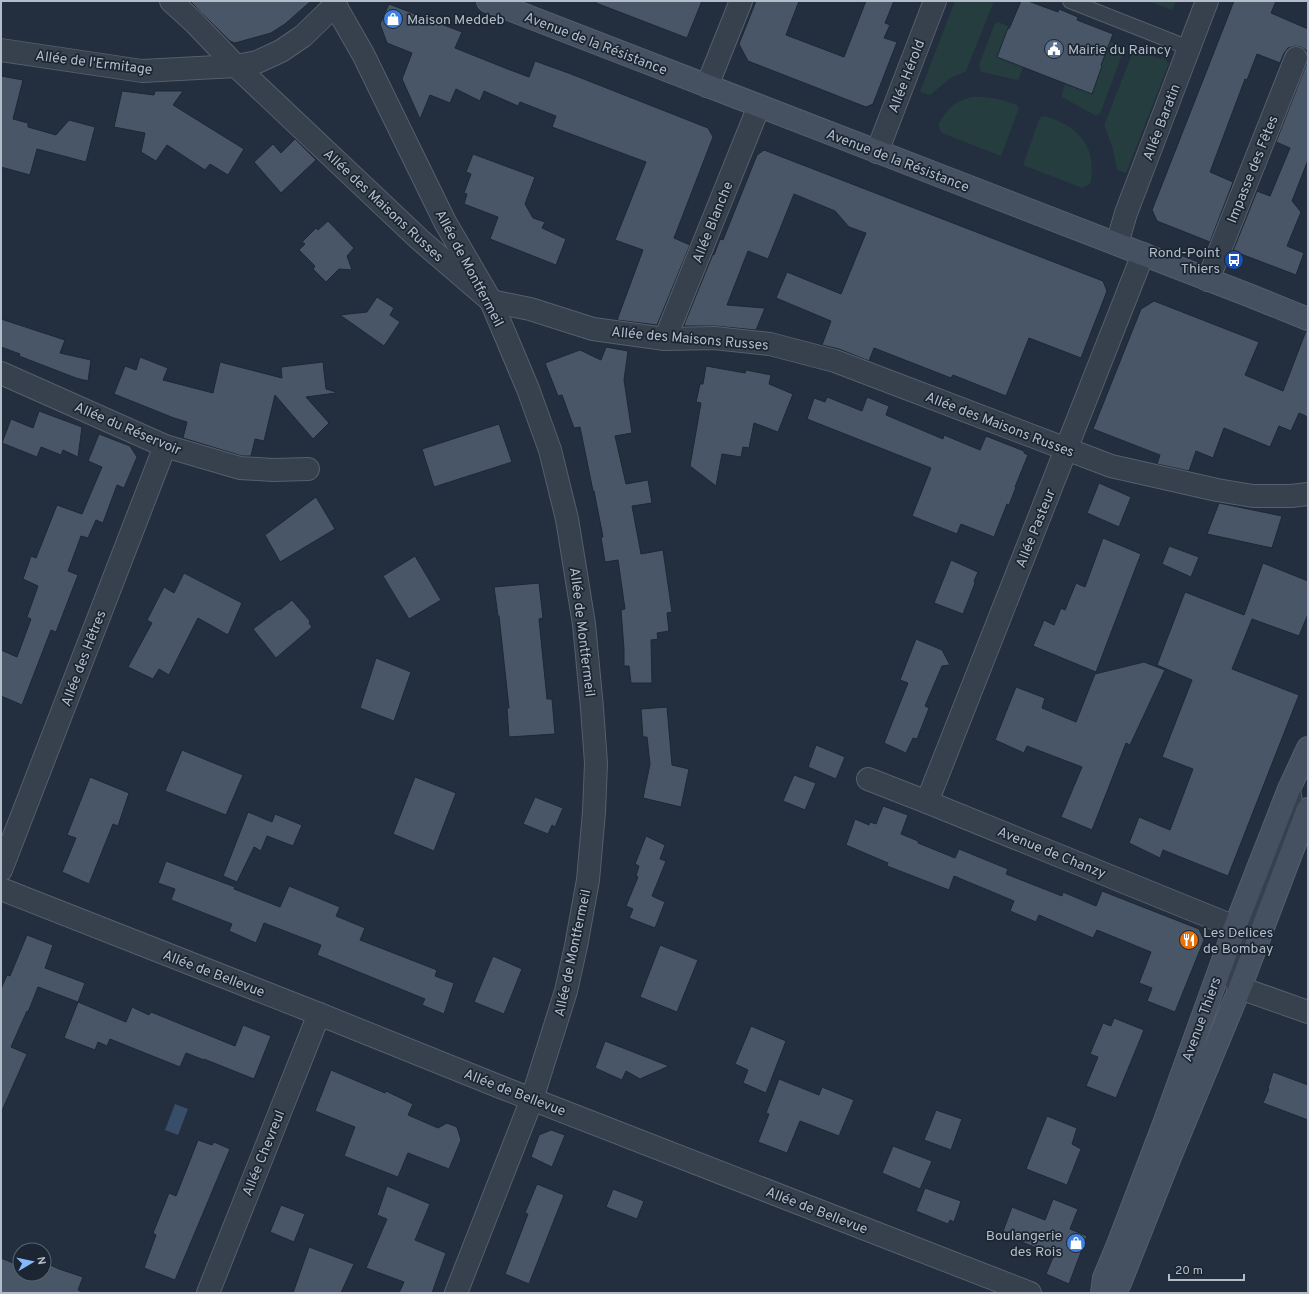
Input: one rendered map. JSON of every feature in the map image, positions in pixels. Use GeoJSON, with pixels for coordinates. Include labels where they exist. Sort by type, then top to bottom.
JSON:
{"type":"FeatureCollection","features":[{"type":"Feature","properties":{"kind":"main road","name":"Avenue de la Résistance"},"geometry":{"type":"LineString","coordinates":[[488,1],[1308,319]]}},
{"type":"Feature","properties":{"kind":"main road","name":"Avenue Thiers"},"geometry":{"type":"LineString","coordinates":[[1102,1293],[1104,1278],[1118,1247],[1165,1121],[1234,927],[1289,789],[1308,748]]}},
{"type":"Feature","properties":{"kind":"main road","name":"Avenue Thiers"},"geometry":{"type":"LineString","coordinates":[[1114,1293],[1120,1283],[1240,988],[1308,809]]}},
{"type":"Feature","properties":{"kind":"street","name":"Allée des Maisons Russes"},"geometry":{"type":"LineString","coordinates":[[171,1],[194,20],[236,66],[419,239],[490,301],[530,309],[594,329],[665,338],[714,338],[770,344],[835,361],[1066,450],[1112,466],[1217,490],[1253,496],[1291,496],[1308,494]]}},
{"type":"Feature","properties":{"kind":"street"},"geometry":{"type":"LineString","coordinates":[[707,86],[741,1]]}},
{"type":"Feature","properties":{"kind":"street","name":"Allée Hérold"},"geometry":{"type":"LineString","coordinates":[[877,152],[935,1]]}},
{"type":"Feature","properties":{"kind":"street","name":"Allée Baratin"},"geometry":{"type":"LineString","coordinates":[[1117,244],[1126,213],[1207,1]]}},
{"type":"Feature","properties":{"kind":"street","name":"Allée de l'Ermitage"},"geometry":{"type":"LineString","coordinates":[[1,50],[142,71],[236,66],[257,62],[282,50],[303,36],[336,3]]}},
{"type":"Feature","properties":{"kind":"street","name":"Allée de Montfermeil"},"geometry":{"type":"LineString","coordinates":[[336,3],[363,54],[445,222],[490,301],[528,389],[550,450],[567,519],[584,624],[592,708],[595,755],[594,812],[588,880],[566,991],[532,1099],[456,1293]]}},
{"type":"Feature","properties":{"kind":"street","name":"Impasse des Fêtes"},"geometry":{"type":"LineString","coordinates":[[1208,280],[1296,58]]}},
{"type":"Feature","properties":{"kind":"street","name":"Allée Blanche"},"geometry":{"type":"LineString","coordinates":[[665,338],[759,106]]}},
{"type":"Feature","properties":{"kind":"street","name":"Allée Pasteur"},"geometry":{"type":"LineString","coordinates":[[927,802],[1143,254]]}},
{"type":"Feature","properties":{"kind":"street","name":"Allée du Réservoir"},"geometry":{"type":"LineString","coordinates":[[1,373],[165,446],[240,468],[273,470],[308,469]]}},
{"type":"Feature","properties":{"kind":"street","name":"Allée des Hêtres"},"geometry":{"type":"LineString","coordinates":[[1,870],[165,446]]}},
{"type":"Feature","properties":{"kind":"street","name":"Avenue de Chanzy"},"geometry":{"type":"LineString","coordinates":[[868,779],[1234,927]]}},
{"type":"Feature","properties":{"kind":"street"},"geometry":{"type":"LineString","coordinates":[[1289,789],[1293,816],[1231,974],[1240,988],[1308,1012]]}},
{"type":"Feature","properties":{"kind":"street","name":"Allée de Bellevue"},"geometry":{"type":"LineString","coordinates":[[1,889],[495,1085],[1030,1293]]}},
{"type":"Feature","properties":{"kind":"street","name":"Allée Chevreul"},"geometry":{"type":"LineString","coordinates":[[208,1293],[318,1014]]}},
{"type":"Feature","properties":{"kind":"lane"},"geometry":{"type":"LineString","coordinates":[[1070,1],[1189,48]]}},
{"type":"Feature","properties":{"kind":"green space"},"geometry":{"type":"Polygon","coordinates":[[[955,1],[994,1],[966,71],[949,79],[930,95],[920,92],[955,1]]]}},
{"type":"Feature","properties":{"kind":"green space"},"geometry":{"type":"Polygon","coordinates":[[[1147,1],[1176,1],[1172,10],[1147,1]]]}},
{"type":"Feature","properties":{"kind":"green space"},"geometry":{"type":"Polygon","coordinates":[[[998,22],[1010,27],[1010,29],[1008,29],[997,57],[1023,67],[1018,80],[981,72],[979,65],[995,23],[998,22]]]}},
{"type":"Feature","properties":{"kind":"green space"},"geometry":{"type":"Polygon","coordinates":[[[1110,42],[1125,47],[1101,111],[1096,116],[1062,97],[1062,95],[1065,84],[1092,94],[1110,42]]]}},
{"type":"Feature","properties":{"kind":"green space"},"geometry":{"type":"Polygon","coordinates":[[[1135,51],[1161,59],[1162,57],[1167,58],[1166,61],[1169,63],[1126,173],[1117,170],[1113,149],[1105,123],[1132,54],[1135,51]]]}},
{"type":"Feature","properties":{"kind":"green space"},"geometry":{"type":"Polygon","coordinates":[[[973,97],[985,97],[1001,100],[1017,105],[1019,108],[1001,156],[942,133],[938,125],[952,106],[973,97]]]}},
{"type":"Feature","properties":{"kind":"green space"},"geometry":{"type":"Polygon","coordinates":[[[1045,116],[1068,126],[1083,140],[1088,149],[1091,160],[1092,171],[1090,184],[1082,188],[1023,165],[1039,120],[1041,117],[1045,116]]]}},
{"type":"Feature","properties":{"kind":"water"},"geometry":{"type":"Polygon","coordinates":[[[175,1104],[188,1109],[178,1135],[165,1130],[175,1104]]]}},
{"type":"Feature","properties":{"kind":"building"},"geometry":{"type":"Polygon","coordinates":[[[190,1],[311,1],[285,24],[271,33],[235,43],[230,41],[190,1]]]}},
{"type":"Feature","properties":{"kind":"building"},"geometry":{"type":"Polygon","coordinates":[[[596,1],[702,1],[687,38],[596,3],[596,1]]]}},
{"type":"Feature","properties":{"kind":"building"},"geometry":{"type":"Polygon","coordinates":[[[756,1],[799,1],[786,35],[844,57],[866,1],[894,1],[885,23],[890,25],[884,38],[897,42],[873,104],[866,107],[748,61],[739,44],[756,1]]]}},
{"type":"Feature","properties":{"kind":"building","name":"Mairie du Raincy"},"geometry":{"type":"Polygon","coordinates":[[[1021,1],[1028,1],[1058,12],[1059,9],[1078,17],[1077,20],[1113,34],[1092,94],[997,57],[1008,28],[1009,29],[1021,1]]]}},
{"type":"Feature","properties":{"kind":"building"},"geometry":{"type":"Polygon","coordinates":[[[1234,1],[1276,1],[1271,13],[1308,29],[1308,55],[1306,50],[1295,46],[1288,48],[1280,63],[1257,54],[1247,80],[1245,79],[1210,172],[1233,182],[1210,242],[1157,221],[1152,210],[1234,1]]]}},
{"type":"Feature","properties":{"kind":"building"},"geometry":{"type":"Polygon","coordinates":[[[389,4],[462,32],[455,48],[505,68],[529,77],[535,61],[708,128],[713,137],[674,238],[690,245],[657,325],[617,320],[643,250],[615,240],[646,162],[552,127],[556,116],[520,102],[518,106],[484,91],[480,101],[456,89],[450,103],[430,95],[420,119],[402,79],[412,53],[387,43],[380,24],[389,4]]]}},
{"type":"Feature","properties":{"kind":"building"},"geometry":{"type":"Polygon","coordinates":[[[1308,60],[1308,160],[1292,201],[1301,212],[1287,246],[1304,253],[1296,275],[1233,251],[1257,191],[1270,196],[1290,148],[1276,142],[1308,60]]]}},
{"type":"Feature","properties":{"kind":"building"},"geometry":{"type":"Polygon","coordinates":[[[1,76],[23,80],[13,119],[28,123],[28,127],[56,135],[69,120],[95,127],[86,162],[37,149],[30,175],[1,167],[1,76]]]}},
{"type":"Feature","properties":{"kind":"building"},"geometry":{"type":"Polygon","coordinates":[[[122,91],[154,95],[155,91],[183,91],[173,105],[244,149],[228,175],[210,164],[205,170],[167,145],[156,161],[141,152],[145,133],[114,127],[122,91]]]}},
{"type":"Feature","properties":{"kind":"building"},"geometry":{"type":"Polygon","coordinates":[[[295,139],[316,160],[281,193],[254,162],[273,144],[281,153],[295,139]]]}},
{"type":"Feature","properties":{"kind":"building"},"geometry":{"type":"Polygon","coordinates":[[[764,150],[1103,281],[1107,291],[1081,358],[1029,338],[1006,396],[953,375],[951,378],[874,348],[869,361],[839,349],[822,345],[831,321],[776,298],[787,272],[841,294],[866,233],[849,227],[835,211],[794,194],[768,259],[748,251],[727,305],[765,308],[756,330],[715,326],[685,326],[684,325],[713,254],[714,255],[720,239],[723,240],[757,155],[764,150]]]}},
{"type":"Feature","properties":{"kind":"building"},"geometry":{"type":"Polygon","coordinates":[[[473,154],[535,177],[525,204],[533,218],[545,222],[542,228],[566,239],[556,265],[490,239],[498,217],[464,204],[467,194],[464,193],[471,174],[466,172],[473,154]]]}},
{"type":"Feature","properties":{"kind":"building"},"geometry":{"type":"Polygon","coordinates":[[[328,221],[354,248],[347,256],[352,270],[339,269],[326,282],[313,269],[315,266],[299,250],[305,244],[302,242],[316,228],[318,230],[328,221]]]}},
{"type":"Feature","properties":{"kind":"building"},"geometry":{"type":"Polygon","coordinates":[[[377,297],[394,308],[390,315],[400,322],[384,346],[340,315],[367,312],[377,297]]]}},
{"type":"Feature","properties":{"kind":"building"},"geometry":{"type":"Polygon","coordinates":[[[1154,301],[1259,342],[1245,375],[1283,391],[1306,331],[1308,331],[1308,417],[1299,413],[1291,431],[1279,426],[1270,447],[1224,428],[1213,458],[1196,451],[1189,471],[1157,464],[1160,455],[1093,429],[1141,309],[1154,301]]]}},
{"type":"Feature","properties":{"kind":"building"},"geometry":{"type":"Polygon","coordinates":[[[1,319],[65,340],[60,353],[91,360],[88,381],[76,378],[19,356],[20,354],[1,347],[1,319]]]}},
{"type":"Feature","properties":{"kind":"building"},"geometry":{"type":"Polygon","coordinates":[[[606,347],[628,351],[624,380],[632,433],[615,436],[626,484],[648,480],[652,503],[632,506],[641,554],[663,550],[672,612],[667,613],[669,631],[657,633],[658,639],[651,640],[652,683],[631,683],[629,666],[624,666],[621,610],[625,609],[618,560],[605,562],[601,537],[603,537],[580,427],[574,428],[562,395],[558,396],[545,363],[580,350],[601,360],[606,347]]]}},
{"type":"Feature","properties":{"kind":"building"},"geometry":{"type":"Polygon","coordinates":[[[140,357],[168,368],[163,380],[213,393],[220,362],[282,378],[281,367],[323,362],[326,389],[336,393],[306,397],[329,423],[313,439],[275,395],[264,441],[255,439],[251,456],[242,456],[183,438],[187,422],[114,394],[125,366],[136,370],[140,357]]]}},
{"type":"Feature","properties":{"kind":"building"},"geometry":{"type":"Polygon","coordinates":[[[706,366],[745,373],[746,370],[771,375],[769,384],[793,394],[778,432],[754,423],[749,448],[743,447],[741,457],[722,454],[716,486],[690,466],[701,403],[696,402],[700,384],[703,384],[706,366]]]}},
{"type":"Feature","properties":{"kind":"building"},"geometry":{"type":"Polygon","coordinates":[[[827,397],[862,411],[867,397],[889,406],[886,415],[943,439],[944,435],[980,450],[986,436],[1024,451],[1024,453],[1028,455],[1009,505],[1007,504],[994,537],[961,524],[957,534],[912,516],[931,468],[807,419],[814,398],[825,402],[827,397]]]}},
{"type":"Feature","properties":{"kind":"building"},"geometry":{"type":"Polygon","coordinates":[[[39,411],[82,427],[78,457],[63,450],[61,455],[41,447],[37,457],[2,443],[11,419],[33,428],[39,411]]]}},
{"type":"Feature","properties":{"kind":"building"},"geometry":{"type":"Polygon","coordinates":[[[499,424],[512,462],[434,487],[422,449],[499,424]]]}},
{"type":"Feature","properties":{"kind":"building"},"geometry":{"type":"Polygon","coordinates":[[[99,434],[130,446],[137,457],[124,488],[117,485],[103,523],[96,520],[88,538],[81,536],[68,571],[78,575],[56,632],[51,630],[22,705],[1,696],[1,650],[17,657],[31,619],[27,617],[38,586],[23,579],[31,556],[36,558],[57,505],[82,514],[102,467],[88,461],[99,434]]]}},
{"type":"Feature","properties":{"kind":"building"},"geometry":{"type":"Polygon","coordinates":[[[1099,483],[1131,497],[1119,527],[1087,513],[1099,483]]]}},
{"type":"Feature","properties":{"kind":"building"},"geometry":{"type":"Polygon","coordinates":[[[316,497],[335,529],[280,562],[265,535],[316,497]]]}},
{"type":"Feature","properties":{"kind":"building"},"geometry":{"type":"Polygon","coordinates":[[[1219,503],[1282,516],[1272,548],[1207,534],[1219,503]]]}},
{"type":"Feature","properties":{"kind":"building"},"geometry":{"type":"Polygon","coordinates":[[[1103,538],[1141,554],[1096,672],[1033,646],[1044,620],[1054,625],[1061,608],[1065,610],[1076,583],[1085,587],[1103,538]]]}},
{"type":"Feature","properties":{"kind":"building"},"geometry":{"type":"Polygon","coordinates":[[[1169,546],[1199,557],[1191,577],[1162,564],[1169,546]]]}},
{"type":"Feature","properties":{"kind":"building"},"geometry":{"type":"Polygon","coordinates":[[[415,556],[441,600],[409,619],[383,576],[415,556]]]}},
{"type":"Feature","properties":{"kind":"building"},"geometry":{"type":"Polygon","coordinates":[[[951,560],[978,572],[963,614],[934,603],[951,560]]]}},
{"type":"Feature","properties":{"kind":"building"},"geometry":{"type":"Polygon","coordinates":[[[1263,563],[1308,581],[1308,614],[1299,636],[1252,619],[1232,669],[1299,695],[1228,876],[1163,850],[1160,858],[1129,843],[1139,817],[1170,830],[1193,769],[1162,757],[1192,680],[1157,665],[1185,592],[1244,615],[1263,563]]]}},
{"type":"Feature","properties":{"kind":"building"},"geometry":{"type":"Polygon","coordinates":[[[184,573],[242,603],[228,635],[198,618],[169,675],[159,669],[153,679],[128,667],[152,623],[147,620],[164,587],[174,593],[184,573]]]}},
{"type":"Feature","properties":{"kind":"building"},"geometry":{"type":"Polygon","coordinates":[[[539,583],[543,618],[539,619],[547,699],[552,699],[555,734],[509,737],[507,708],[509,708],[499,616],[494,587],[539,583]]]}},
{"type":"Feature","properties":{"kind":"building"},"geometry":{"type":"Polygon","coordinates":[[[292,600],[310,621],[309,623],[312,627],[276,658],[253,629],[292,600]]]}},
{"type":"Feature","properties":{"kind":"building"},"geometry":{"type":"Polygon","coordinates":[[[916,639],[942,650],[950,665],[942,666],[925,706],[929,708],[917,739],[913,738],[906,753],[884,743],[908,683],[900,680],[916,639]]]}},
{"type":"Feature","properties":{"kind":"building"},"geometry":{"type":"Polygon","coordinates":[[[376,658],[411,672],[394,721],[360,708],[376,658]]]}},
{"type":"Feature","properties":{"kind":"building"},"geometry":{"type":"Polygon","coordinates":[[[1144,662],[1165,670],[1130,745],[1126,743],[1092,830],[1061,817],[1082,767],[1027,746],[1024,753],[995,740],[1016,687],[1045,698],[1042,708],[1076,722],[1095,674],[1144,662]]]}},
{"type":"Feature","properties":{"kind":"building"},"geometry":{"type":"Polygon","coordinates":[[[667,707],[672,765],[689,769],[681,807],[643,798],[650,764],[647,737],[643,737],[641,709],[667,707]]]}},
{"type":"Feature","properties":{"kind":"building"},"geometry":{"type":"Polygon","coordinates":[[[816,745],[845,757],[836,779],[808,767],[816,745]]]}},
{"type":"Feature","properties":{"kind":"building"},"geometry":{"type":"Polygon","coordinates":[[[182,750],[243,775],[226,815],[165,791],[182,750]]]}},
{"type":"Feature","properties":{"kind":"building"},"geometry":{"type":"Polygon","coordinates":[[[794,775],[816,783],[805,810],[783,801],[794,775]]]}},
{"type":"Feature","properties":{"kind":"building"},"geometry":{"type":"Polygon","coordinates":[[[90,777],[129,793],[118,826],[113,824],[89,884],[62,872],[76,838],[67,835],[90,777]]]}},
{"type":"Feature","properties":{"kind":"building"},"geometry":{"type":"Polygon","coordinates":[[[415,777],[456,793],[434,851],[393,834],[415,777]]]}},
{"type":"Feature","properties":{"kind":"building"},"geometry":{"type":"Polygon","coordinates":[[[535,797],[563,808],[555,827],[552,825],[548,834],[523,824],[535,797]]]}},
{"type":"Feature","properties":{"kind":"building"},"geometry":{"type":"Polygon","coordinates":[[[883,806],[908,815],[901,834],[918,841],[918,843],[955,858],[959,849],[1008,869],[1006,874],[1062,896],[1063,892],[1096,906],[1102,891],[1199,929],[1204,940],[1175,1012],[1147,1001],[1152,988],[1139,983],[1151,952],[1097,930],[1093,938],[1039,915],[1036,922],[1010,911],[1014,901],[954,876],[949,890],[887,866],[888,863],[846,845],[855,819],[869,825],[870,822],[876,824],[883,806]]]}},
{"type":"Feature","properties":{"kind":"building"},"geometry":{"type":"Polygon","coordinates":[[[248,812],[272,822],[275,814],[302,825],[293,846],[267,836],[261,851],[254,847],[237,882],[223,876],[248,812]]]}},
{"type":"Feature","properties":{"kind":"building"},"geometry":{"type":"Polygon","coordinates":[[[646,836],[665,845],[660,859],[666,861],[652,896],[665,902],[655,928],[629,918],[633,909],[626,906],[638,877],[636,876],[639,866],[635,864],[646,836]]]}},
{"type":"Feature","properties":{"kind":"building"},"geometry":{"type":"Polygon","coordinates":[[[166,861],[235,887],[234,889],[280,907],[289,886],[340,907],[336,916],[365,928],[360,940],[437,970],[435,976],[454,983],[444,1014],[422,1005],[425,999],[317,955],[321,945],[264,923],[256,943],[229,931],[232,924],[171,900],[175,889],[158,883],[166,861]]]}},
{"type":"Feature","properties":{"kind":"building"},"geometry":{"type":"Polygon","coordinates":[[[27,935],[53,945],[45,968],[85,983],[78,1002],[38,987],[11,1047],[27,1054],[1,1113],[1,989],[7,975],[10,976],[27,935]]]}},
{"type":"Feature","properties":{"kind":"building"},"geometry":{"type":"Polygon","coordinates":[[[660,945],[698,960],[677,1012],[640,997],[660,945]]]}},
{"type":"Feature","properties":{"kind":"building"},"geometry":{"type":"Polygon","coordinates":[[[493,956],[522,969],[504,1014],[474,1002],[493,956]]]}},
{"type":"Feature","properties":{"kind":"building"},"geometry":{"type":"Polygon","coordinates":[[[78,1002],[126,1022],[132,1007],[149,1015],[151,1012],[235,1046],[243,1025],[271,1036],[254,1079],[186,1053],[180,1067],[110,1039],[107,1046],[98,1042],[95,1050],[64,1038],[78,1002]]]}},
{"type":"Feature","properties":{"kind":"building"},"geometry":{"type":"Polygon","coordinates":[[[1114,1018],[1144,1030],[1116,1098],[1086,1086],[1098,1057],[1090,1054],[1103,1023],[1111,1026],[1114,1018]]]}},
{"type":"Feature","properties":{"kind":"building"},"geometry":{"type":"Polygon","coordinates":[[[751,1026],[786,1041],[766,1093],[743,1083],[748,1070],[735,1064],[751,1026]]]}},
{"type":"Feature","properties":{"kind":"building"},"geometry":{"type":"Polygon","coordinates":[[[605,1041],[669,1066],[640,1079],[626,1071],[622,1080],[595,1068],[605,1041]]]}},
{"type":"Feature","properties":{"kind":"building"},"geometry":{"type":"Polygon","coordinates":[[[331,1070],[385,1093],[386,1091],[413,1104],[408,1115],[438,1128],[447,1123],[457,1127],[461,1140],[449,1169],[408,1153],[398,1177],[344,1156],[355,1127],[315,1111],[331,1070]]]}},
{"type":"Feature","properties":{"kind":"building"},"geometry":{"type":"Polygon","coordinates":[[[1273,1072],[1308,1085],[1308,1120],[1263,1103],[1269,1089],[1268,1088],[1273,1072]]]}},
{"type":"Feature","properties":{"kind":"building"},"geometry":{"type":"Polygon","coordinates":[[[779,1079],[819,1095],[822,1087],[854,1100],[839,1136],[800,1121],[787,1153],[758,1142],[769,1114],[766,1113],[779,1079]]]}},
{"type":"Feature","properties":{"kind":"building"},"geometry":{"type":"Polygon","coordinates":[[[936,1110],[962,1119],[951,1150],[924,1140],[936,1110]]]}},
{"type":"Feature","properties":{"kind":"building"},"geometry":{"type":"Polygon","coordinates":[[[1047,1116],[1077,1128],[1072,1144],[1081,1149],[1067,1185],[1026,1169],[1047,1116]]]}},
{"type":"Feature","properties":{"kind":"building"},"geometry":{"type":"Polygon","coordinates":[[[551,1130],[565,1135],[552,1167],[531,1157],[539,1135],[551,1130]]]}},
{"type":"Feature","properties":{"kind":"building"},"geometry":{"type":"Polygon","coordinates":[[[198,1140],[212,1145],[214,1142],[230,1149],[175,1280],[144,1268],[156,1235],[153,1233],[169,1193],[176,1196],[198,1140]]]}},
{"type":"Feature","properties":{"kind":"building"},"geometry":{"type":"Polygon","coordinates":[[[893,1146],[932,1161],[920,1189],[882,1173],[893,1146]]]}},
{"type":"Feature","properties":{"kind":"building"},"geometry":{"type":"Polygon","coordinates":[[[537,1184],[564,1195],[529,1284],[505,1274],[528,1214],[525,1213],[537,1184]]]}},
{"type":"Feature","properties":{"kind":"building"},"geometry":{"type":"Polygon","coordinates":[[[387,1186],[430,1204],[415,1240],[446,1253],[432,1293],[399,1293],[404,1282],[366,1268],[387,1219],[377,1215],[387,1186]]]}},
{"type":"Feature","properties":{"kind":"building"},"geometry":{"type":"Polygon","coordinates":[[[925,1188],[961,1201],[954,1222],[950,1220],[948,1224],[916,1211],[925,1188]]]}},
{"type":"Feature","properties":{"kind":"building"},"geometry":{"type":"Polygon","coordinates":[[[613,1189],[644,1201],[637,1219],[606,1207],[613,1189]]]}},
{"type":"Feature","properties":{"kind":"building"},"geometry":{"type":"Polygon","coordinates":[[[1053,1199],[1078,1209],[1070,1229],[1087,1236],[1069,1284],[1046,1274],[1054,1255],[1002,1234],[1012,1207],[1045,1220],[1053,1199]]]}},
{"type":"Feature","properties":{"kind":"building"},"geometry":{"type":"Polygon","coordinates":[[[281,1205],[305,1214],[294,1242],[270,1232],[281,1205]]]}},
{"type":"Feature","properties":{"kind":"building"},"geometry":{"type":"Polygon","coordinates":[[[309,1247],[354,1264],[341,1293],[293,1293],[309,1247]]]}},
{"type":"Feature","properties":{"kind":"building"},"geometry":{"type":"Polygon","coordinates":[[[1,1258],[12,1263],[12,1282],[52,1282],[52,1266],[83,1277],[78,1290],[85,1293],[1,1293],[1,1258]]]}},
{"type":"Feature","properties":{"kind":"place","name":"Maison Meddeb"},"geometry":{"type":"Point","coordinates":[393,19]}},
{"type":"Feature","properties":{"kind":"place","name":"Mairie du Raincy"},"geometry":{"type":"Point","coordinates":[1054,49]}},
{"type":"Feature","properties":{"kind":"place","name":"Rond-Point Thiers"},"geometry":{"type":"Point","coordinates":[1234,260]}},
{"type":"Feature","properties":{"kind":"place","name":"Les Delices de Bombay"},"geometry":{"type":"Point","coordinates":[1189,940]}},
{"type":"Feature","properties":{"kind":"place","name":"Boulangerie des Rois"},"geometry":{"type":"Point","coordinates":[1076,1243]}}]}
